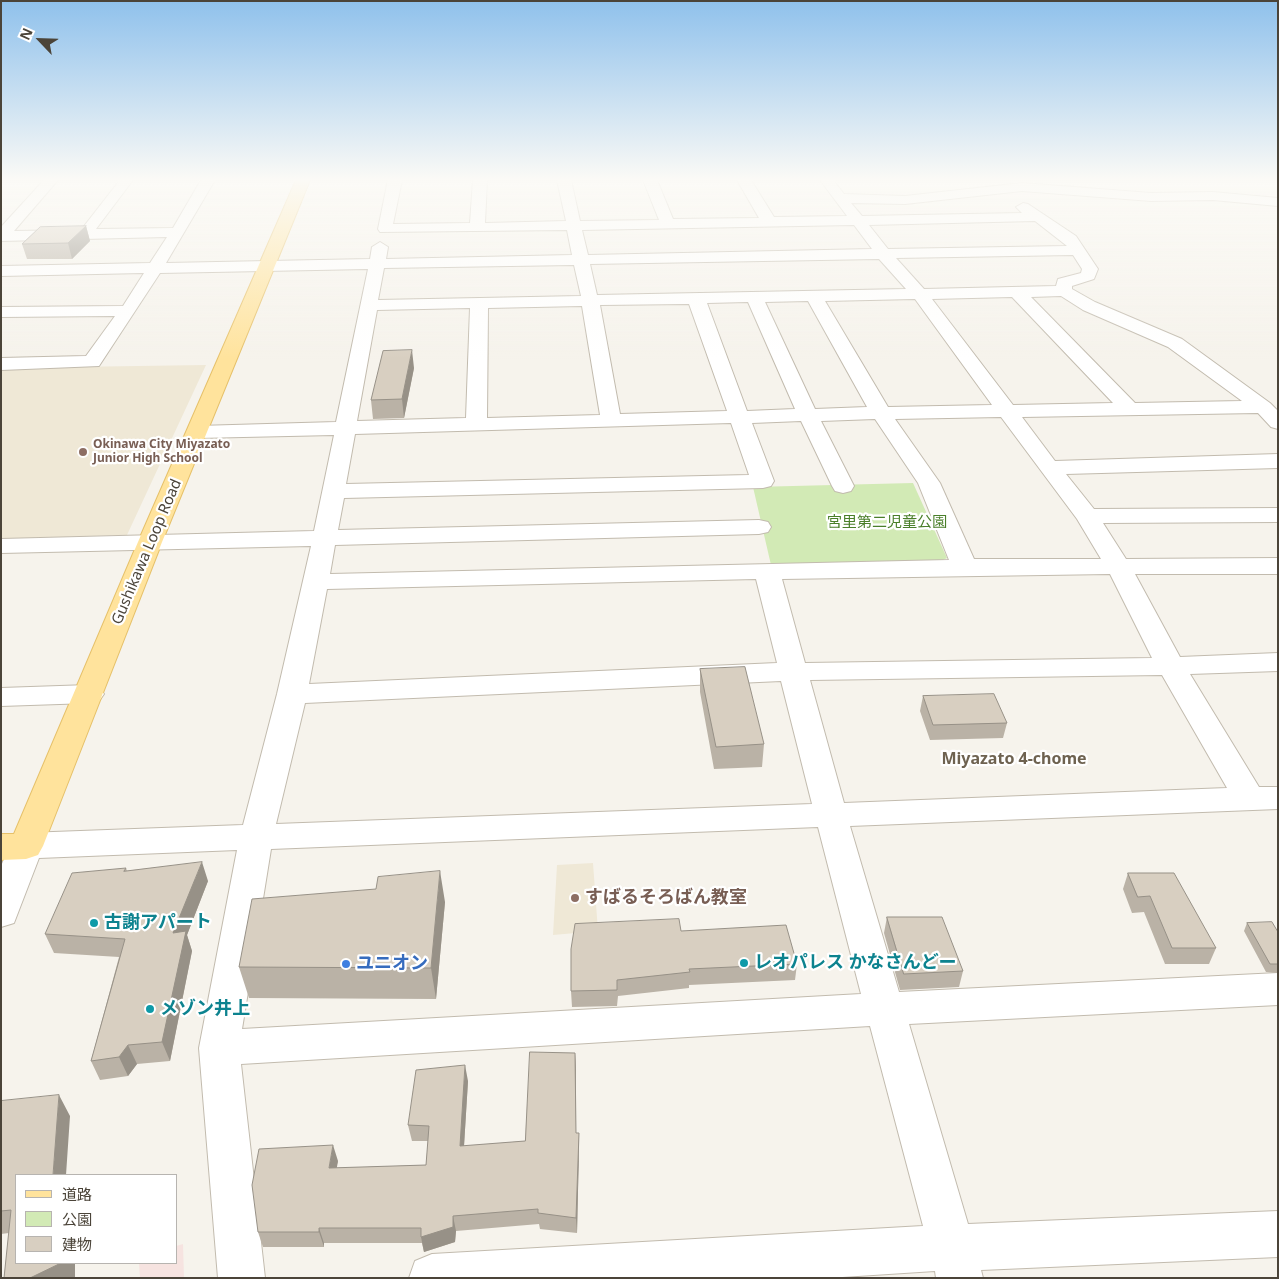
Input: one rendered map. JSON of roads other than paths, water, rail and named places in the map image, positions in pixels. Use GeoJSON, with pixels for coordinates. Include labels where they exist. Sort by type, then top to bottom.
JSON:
{"type":"FeatureCollection","features":[{"type":"Feature","properties":{"kind":"main road","name":"Gushikawa Loop Road"},"geometry":{"type":"LineString","coordinates":[[14,846],[89,694],[150,542],[198,432],[277,240]]}},
{"type":"Feature","properties":{"kind":"street"},"geometry":{"type":"LineString","coordinates":[[1,364],[92,362],[128,311],[173,240]]}},
{"type":"Feature","properties":{"kind":"street"},"geometry":{"type":"LineString","coordinates":[[242,1278],[219,1048],[256,838],[292,694],[316,582],[335,491],[368,305],[382,240]]}},
{"type":"Feature","properties":{"kind":"street"},"geometry":{"type":"LineString","coordinates":[[576,240],[590,300],[611,420]]}},
{"type":"Feature","properties":{"kind":"street"},"geometry":{"type":"LineString","coordinates":[[874,240],[920,294],[1006,411],[1087,516],[1118,566],[1171,666],[1264,799]]}},
{"type":"Feature","properties":{"kind":"street"},"geometry":{"type":"LineString","coordinates":[[1064,291],[1064,283],[1088,276],[1090,269],[1071,240]]}},
{"type":"Feature","properties":{"kind":"street"},"geometry":{"type":"LineString","coordinates":[[1,271],[1078,250]]}},
{"type":"Feature","properties":{"kind":"street"},"geometry":{"type":"LineString","coordinates":[[368,305],[1064,291],[1089,306],[1174,343],[1262,407],[1278,422]]}},
{"type":"Feature","properties":{"kind":"street"},"geometry":{"type":"LineString","coordinates":[[1018,292],[1129,408]]}},
{"type":"Feature","properties":{"kind":"street"},"geometry":{"type":"LineString","coordinates":[[814,296],[881,413],[929,483],[965,567]]}},
{"type":"Feature","properties":{"kind":"street"},"geometry":{"type":"LineString","coordinates":[[754,297],[843,486]]}},
{"type":"Feature","properties":{"kind":"street"},"geometry":{"type":"LineString","coordinates":[[335,491],[762,481],[696,298]]}},
{"type":"Feature","properties":{"kind":"street"},"geometry":{"type":"LineString","coordinates":[[476,424],[479,304]]}},
{"type":"Feature","properties":{"kind":"street"},"geometry":{"type":"LineString","coordinates":[[1,312],[128,311]]}},
{"type":"Feature","properties":{"kind":"street"},"geometry":{"type":"LineString","coordinates":[[198,432],[611,420],[620,422],[881,413],[1262,407]]}},
{"type":"Feature","properties":{"kind":"street"},"geometry":{"type":"LineString","coordinates":[[1049,468],[1278,461]]}},
{"type":"Feature","properties":{"kind":"street"},"geometry":{"type":"LineString","coordinates":[[1087,516],[1278,514]]}},
{"type":"Feature","properties":{"kind":"street"},"geometry":{"type":"LineString","coordinates":[[1,546],[759,527]]}},
{"type":"Feature","properties":{"kind":"street"},"geometry":{"type":"LineString","coordinates":[[316,582],[965,567],[1278,566]]}},
{"type":"Feature","properties":{"kind":"street"},"geometry":{"type":"LineString","coordinates":[[766,572],[830,816],[956,1263]]}},
{"type":"Feature","properties":{"kind":"street"},"geometry":{"type":"LineString","coordinates":[[292,694],[792,672],[1171,666],[1278,662]]}},
{"type":"Feature","properties":{"kind":"street"},"geometry":{"type":"LineString","coordinates":[[1,697],[89,694]]}},
{"type":"Feature","properties":{"kind":"street"},"geometry":{"type":"LineString","coordinates":[[1,913],[14,846],[1264,799]]}},
{"type":"Feature","properties":{"kind":"street"},"geometry":{"type":"LineString","coordinates":[[219,1048],[884,1009],[1278,989]]}},
{"type":"Feature","properties":{"kind":"street"},"geometry":{"type":"LineString","coordinates":[[432,1278],[956,1263],[1278,1234]]}},
{"type":"Feature","properties":{"kind":"place","name":"Okinawa City Miyazato Junior High School"},"geometry":{"type":"Point","coordinates":[83,452]}},
{"type":"Feature","properties":{"kind":"place","name":"すばるそろばん教室"},"geometry":{"type":"Point","coordinates":[575,898]}},
{"type":"Feature","properties":{"kind":"place","name":"古謝アパート"},"geometry":{"type":"Point","coordinates":[94,923]}},
{"type":"Feature","properties":{"kind":"place","name":"レオパレス かなさんどー"},"geometry":{"type":"Point","coordinates":[744,963]}},
{"type":"Feature","properties":{"kind":"place","name":"ユニオン"},"geometry":{"type":"Point","coordinates":[346,964]}},
{"type":"Feature","properties":{"kind":"place","name":"メゾン井上"},"geometry":{"type":"Point","coordinates":[150,1009]}},
{"type":"Feature","properties":{"kind":"district","name":"Miyazato 4-chome"},"geometry":{"type":"Point","coordinates":[1014,759]}},
{"type":"Feature","properties":{"kind":"park label","name":"宮里第二児童公園"},"geometry":{"type":"Point","coordinates":[887,523]}}]}
